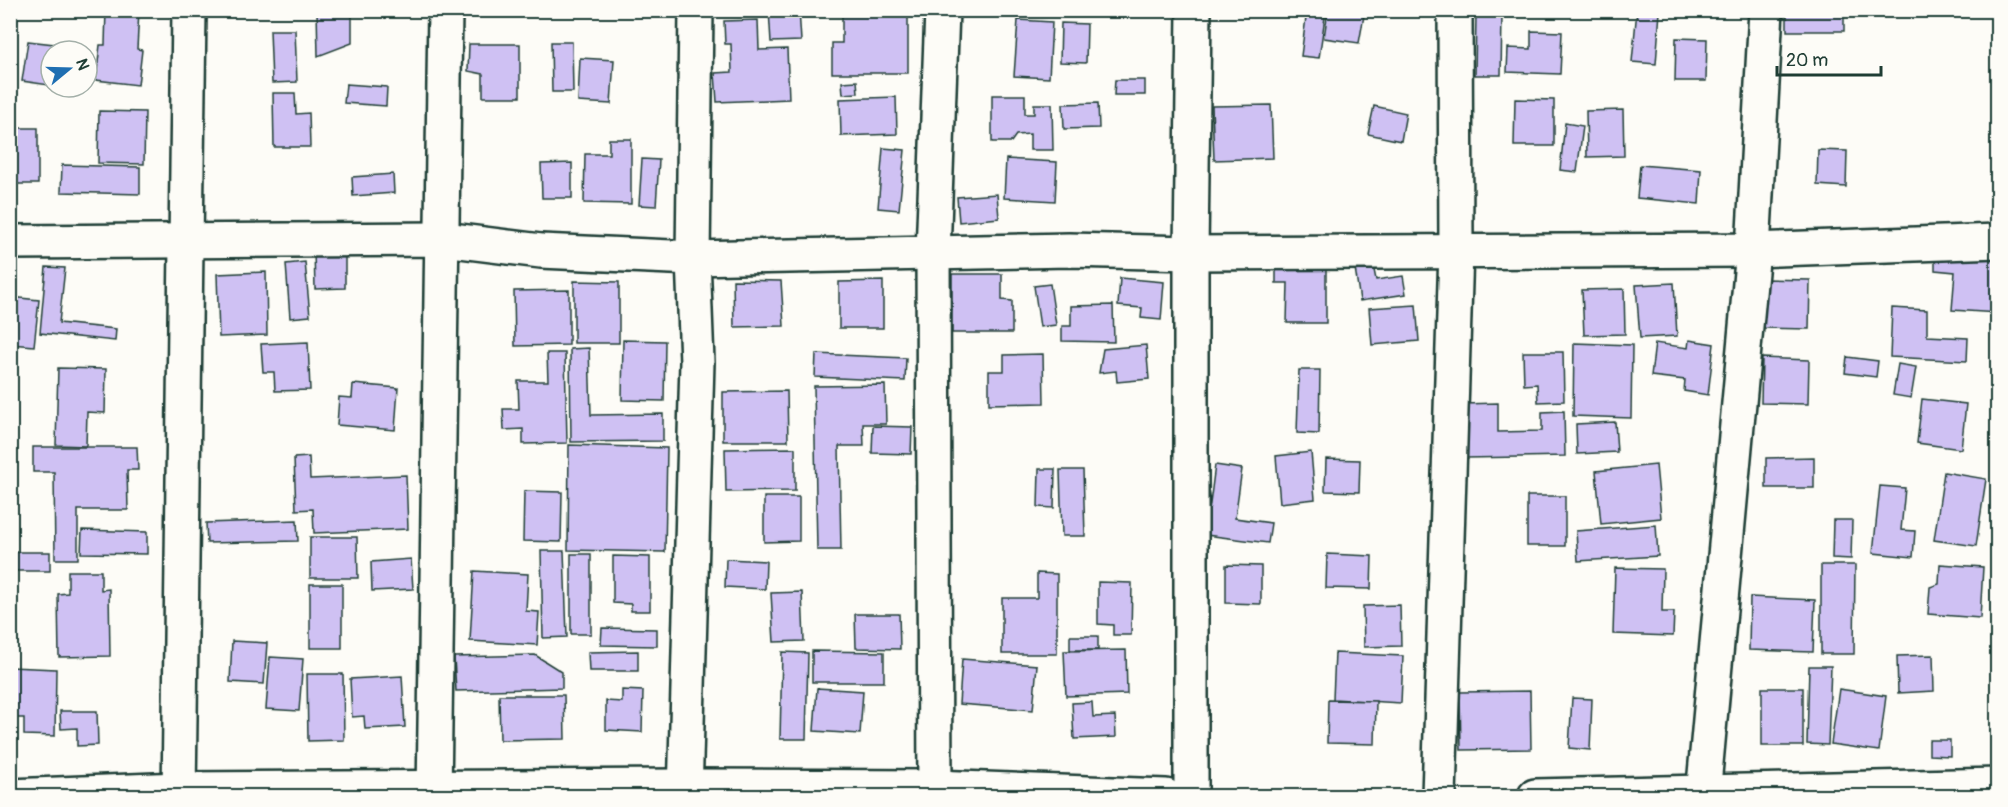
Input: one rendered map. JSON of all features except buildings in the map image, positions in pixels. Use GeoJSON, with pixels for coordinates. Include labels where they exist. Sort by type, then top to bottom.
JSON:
{"type":"FeatureCollection","features":[{"type":"Feature","properties":{"kind":"street"},"geometry":{"type":"LineString","coordinates":[[179,793],[189,10]]}},
{"type":"Feature","properties":{"kind":"street"},"geometry":{"type":"LineString","coordinates":[[434,793],[444,239],[445,10]]}},
{"type":"Feature","properties":{"kind":"street"},"geometry":{"type":"LineString","coordinates":[[685,791],[697,362],[693,258],[696,10]]}},
{"type":"Feature","properties":{"kind":"street"},"geometry":{"type":"LineString","coordinates":[[935,792],[933,253],[942,10]]}},
{"type":"Feature","properties":{"kind":"street"},"geometry":{"type":"LineString","coordinates":[[1191,796],[1191,253],[1194,10]]}},
{"type":"Feature","properties":{"kind":"street"},"geometry":{"type":"LineString","coordinates":[[1439,796],[1456,250],[1455,10]]}},
{"type":"Feature","properties":{"kind":"street"},"geometry":{"type":"LineString","coordinates":[[1704,794],[1753,250],[1766,10]]}},
{"type":"Feature","properties":{"kind":"street"},"geometry":{"type":"LineString","coordinates":[[10,242],[444,239],[541,251],[693,258],[1069,250],[1191,253],[1753,250],[1998,241]]}},
{"type":"Feature","properties":{"kind":"street"},"geometry":{"type":"LineString","coordinates":[[1535,796],[1704,794],[1998,785]]}},
{"type":"Feature","properties":{"kind":"street"},"geometry":{"type":"LineString","coordinates":[[10,796],[685,791],[1166,796]]}}]}
